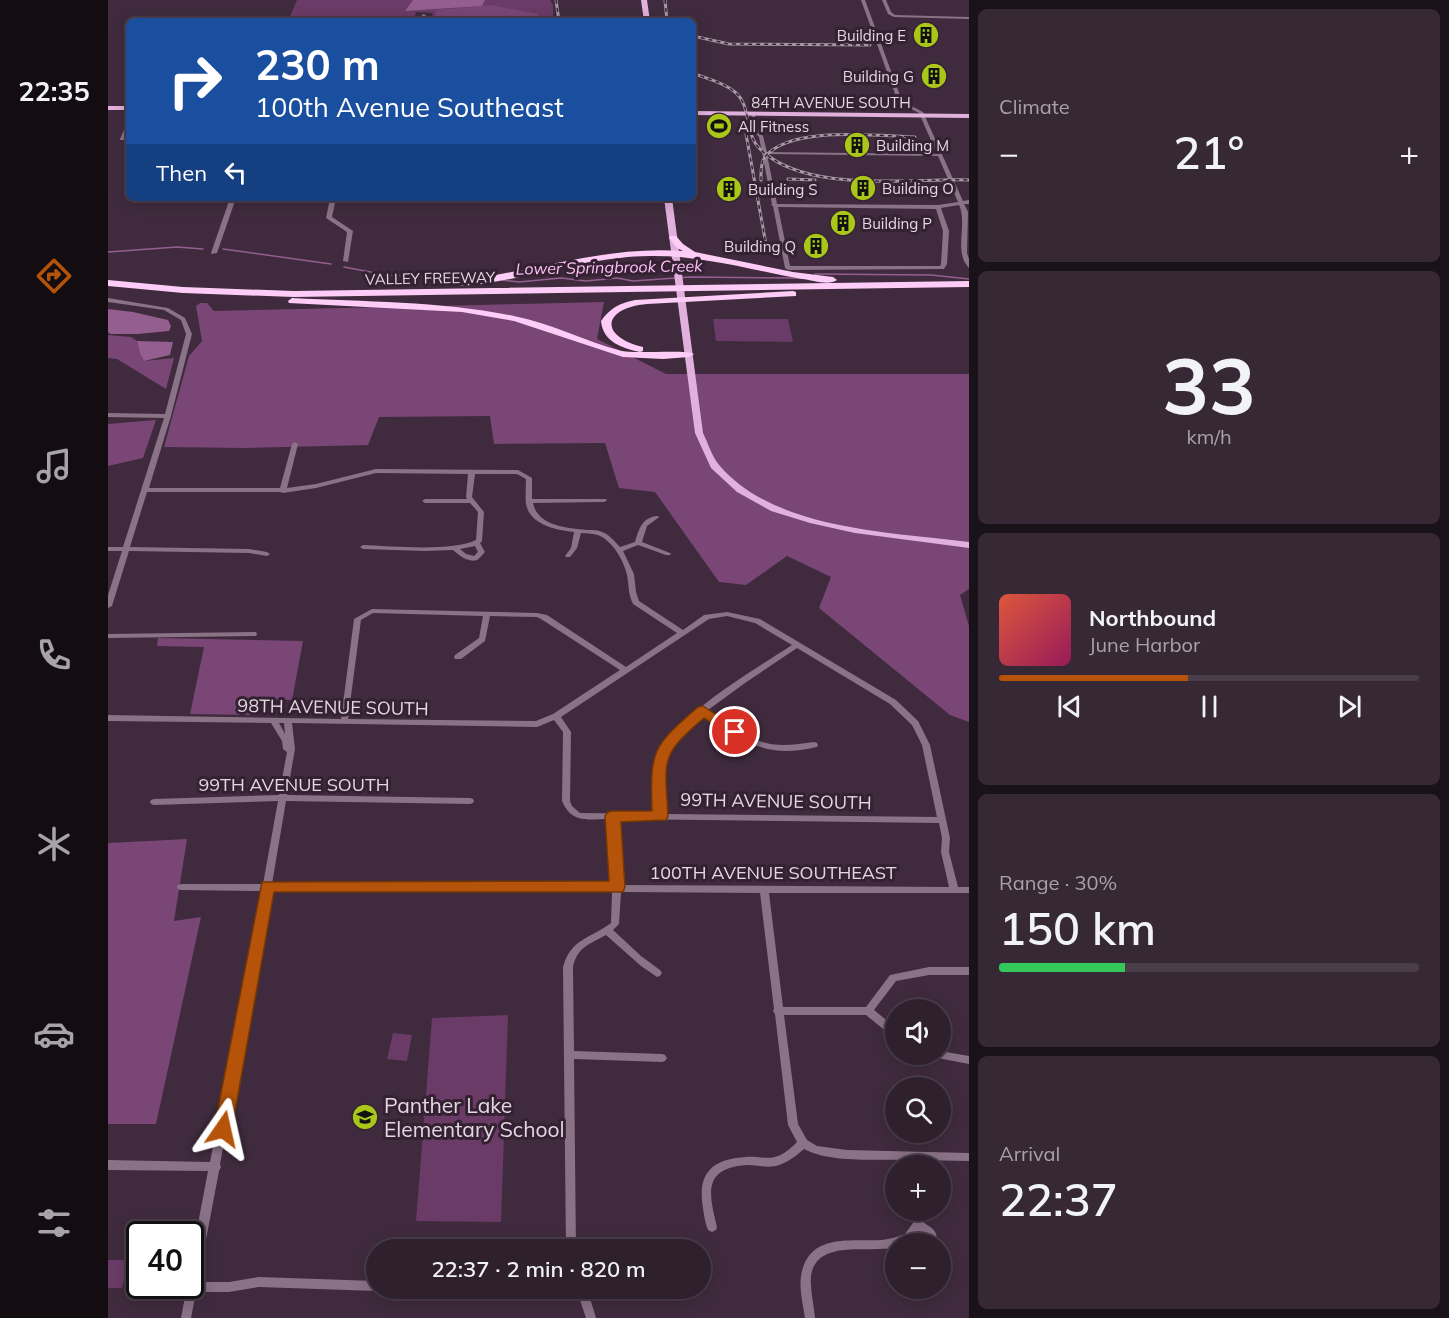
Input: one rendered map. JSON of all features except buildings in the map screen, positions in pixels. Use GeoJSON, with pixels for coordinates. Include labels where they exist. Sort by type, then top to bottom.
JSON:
{"type":"FeatureCollection","features":[{"type":"Feature","properties":{"kind":"highway"},"geometry":{"type":"LineString","coordinates":[[673,238],[680,246],[700,256]]}},
{"type":"Feature","properties":{"kind":"highway"},"geometry":{"type":"LineString","coordinates":[[199,291],[408,287],[483,282],[614,255],[675,252],[837,280],[964,284]]}},
{"type":"Feature","properties":{"kind":"highway","name":"VALLEY FREEWAY"},"geometry":{"type":"LineString","coordinates":[[108,283],[199,291],[294,294],[964,284]]}},
{"type":"Feature","properties":{"kind":"highway","name":"VALLEY FREEWAY"},"geometry":{"type":"LineString","coordinates":[[108,290],[198,298],[282,300],[969,291]]}},
{"type":"Feature","properties":{"kind":"highway"},"geometry":{"type":"LineString","coordinates":[[689,354],[642,350],[625,345],[608,333],[607,319],[618,308],[642,301],[796,294]]}},
{"type":"Feature","properties":{"kind":"highway"},"geometry":{"type":"LineString","coordinates":[[282,300],[462,309],[516,320],[623,354],[663,356],[689,354]]}},
{"type":"Feature","properties":{"kind":"main road"},"geometry":{"type":"LineString","coordinates":[[644,0],[647,18]]}},
{"type":"Feature","properties":{"kind":"main road"},"geometry":{"type":"LineString","coordinates":[[108,108],[126,108]]}},
{"type":"Feature","properties":{"kind":"main road","name":"84TH AVENUE SOUTH"},"geometry":{"type":"LineString","coordinates":[[696,114],[969,116]]}},
{"type":"Feature","properties":{"kind":"main road"},"geometry":{"type":"LineString","coordinates":[[668,201],[697,420],[704,449],[722,475],[752,497],[784,512],[816,523],[969,545]]}},
{"type":"Feature","properties":{"kind":"street"},"geometry":{"type":"LineString","coordinates":[[863,0],[900,102],[916,109],[923,116],[969,220]]}},
{"type":"Feature","properties":{"kind":"street"},"geometry":{"type":"LineString","coordinates":[[884,0],[889,13],[894,16],[969,18]]}},
{"type":"Feature","properties":{"kind":"street"},"geometry":{"type":"LineString","coordinates":[[753,115],[764,153],[785,270],[942,268],[946,231],[938,207]]}},
{"type":"Feature","properties":{"kind":"street"},"geometry":{"type":"LineString","coordinates":[[122,139],[126,130]]}},
{"type":"Feature","properties":{"kind":"street"},"geometry":{"type":"LineString","coordinates":[[764,153],[940,155]]}},
{"type":"Feature","properties":{"kind":"street"},"geometry":{"type":"LineString","coordinates":[[214,253],[232,201]]}},
{"type":"Feature","properties":{"kind":"street"},"geometry":{"type":"LineString","coordinates":[[332,201],[329,218],[350,231],[345,261]]}},
{"type":"Feature","properties":{"kind":"street"},"geometry":{"type":"LineString","coordinates":[[774,205],[938,207],[969,202]]}},
{"type":"Feature","properties":{"kind":"street"},"geometry":{"type":"LineString","coordinates":[[965,212],[964,253],[969,266]]}},
{"type":"Feature","properties":{"kind":"street"},"geometry":{"type":"LineString","coordinates":[[108,300],[154,305],[177,314],[187,323],[189,339],[168,416],[108,606]]}},
{"type":"Feature","properties":{"kind":"street"},"geometry":{"type":"LineString","coordinates":[[108,415],[168,416]]}},
{"type":"Feature","properties":{"kind":"street"},"geometry":{"type":"LineString","coordinates":[[283,490],[294,444]]}},
{"type":"Feature","properties":{"kind":"street"},"geometry":{"type":"LineString","coordinates":[[145,489],[283,490],[309,488],[376,471],[523,473],[529,478],[531,511],[542,521],[555,526],[600,533],[619,550],[630,574],[633,597],[636,602],[681,632]]}},
{"type":"Feature","properties":{"kind":"street"},"geometry":{"type":"LineString","coordinates":[[470,501],[472,471]]}},
{"type":"Feature","properties":{"kind":"street"},"geometry":{"type":"LineString","coordinates":[[529,501],[604,500]]}},
{"type":"Feature","properties":{"kind":"street"},"geometry":{"type":"LineString","coordinates":[[425,501],[470,501],[481,512],[477,544]]}},
{"type":"Feature","properties":{"kind":"street"},"geometry":{"type":"LineString","coordinates":[[638,543],[644,525],[656,517]]}},
{"type":"Feature","properties":{"kind":"street"},"geometry":{"type":"LineString","coordinates":[[568,556],[574,548],[578,530]]}},
{"type":"Feature","properties":{"kind":"street"},"geometry":{"type":"LineString","coordinates":[[619,550],[638,543],[668,554]]}},
{"type":"Feature","properties":{"kind":"street"},"geometry":{"type":"LineString","coordinates":[[363,547],[458,548],[477,544]]}},
{"type":"Feature","properties":{"kind":"street"},"geometry":{"type":"LineString","coordinates":[[458,548],[464,556],[475,558],[482,552],[477,544]]}},
{"type":"Feature","properties":{"kind":"street"},"geometry":{"type":"LineString","coordinates":[[108,549],[249,551],[267,554]]}},
{"type":"Feature","properties":{"kind":"street"},"geometry":{"type":"LineString","coordinates":[[344,722],[357,623],[361,616],[372,611],[529,614],[544,617],[625,670]]}},
{"type":"Feature","properties":{"kind":"street"},"geometry":{"type":"LineString","coordinates":[[458,657],[482,639],[487,613]]}},
{"type":"Feature","properties":{"kind":"street","name":"98TH AVENUE SOUTH"},"geometry":{"type":"LineString","coordinates":[[108,718],[537,724],[556,716],[681,632],[708,617],[740,616],[757,621],[797,645]]}},
{"type":"Feature","properties":{"kind":"street"},"geometry":{"type":"LineString","coordinates":[[108,636],[253,634]]}},
{"type":"Feature","properties":{"kind":"street"},"geometry":{"type":"LineString","coordinates":[[660,816],[658,769],[660,757],[679,729],[797,645],[893,702],[915,723],[926,745],[954,890]]}},
{"type":"Feature","properties":{"kind":"street"},"geometry":{"type":"LineString","coordinates":[[703,711],[751,742],[765,747],[792,748],[814,745]]}},
{"type":"Feature","properties":{"kind":"street","name":"99TH AVENUE SOUTH"},"geometry":{"type":"LineString","coordinates":[[556,716],[567,732],[566,801],[573,814],[583,816],[942,820]]}},
{"type":"Feature","properties":{"kind":"street"},"geometry":{"type":"LineString","coordinates":[[274,722],[286,741],[288,762]]}},
{"type":"Feature","properties":{"kind":"street"},"geometry":{"type":"LineString","coordinates":[[204,1230],[288,762],[291,739],[288,722]]}},
{"type":"Feature","properties":{"kind":"street","name":"99TH AVENUE SOUTH"},"geometry":{"type":"LineString","coordinates":[[154,802],[282,798],[470,801]]}},
{"type":"Feature","properties":{"kind":"street"},"geometry":{"type":"LineString","coordinates":[[571,1239],[568,967],[574,949],[608,931],[615,924],[618,916],[613,816]]}},
{"type":"Feature","properties":{"kind":"street","name":"100TH AVENUE SOUTHEAST"},"geometry":{"type":"LineString","coordinates":[[182,887],[969,890]]}},
{"type":"Feature","properties":{"kind":"street"},"geometry":{"type":"LineString","coordinates":[[764,889],[793,1125],[803,1143],[816,1150],[885,1158]]}},
{"type":"Feature","properties":{"kind":"street"},"geometry":{"type":"LineString","coordinates":[[608,931],[625,945],[639,962],[657,973]]}},
{"type":"Feature","properties":{"kind":"street"},"geometry":{"type":"LineString","coordinates":[[868,1011],[893,978],[929,971],[969,971]]}},
{"type":"Feature","properties":{"kind":"street"},"geometry":{"type":"LineString","coordinates":[[778,1011],[868,1011],[885,1025]]}},
{"type":"Feature","properties":{"kind":"street"},"geometry":{"type":"LineString","coordinates":[[570,1055],[663,1058]]}},
{"type":"Feature","properties":{"kind":"street"},"geometry":{"type":"LineString","coordinates":[[951,1057],[969,1060]]}},
{"type":"Feature","properties":{"kind":"street"},"geometry":{"type":"LineString","coordinates":[[712,1227],[705,1190],[706,1180],[711,1172],[728,1163],[773,1161],[782,1158],[803,1143]]}},
{"type":"Feature","properties":{"kind":"street"},"geometry":{"type":"LineString","coordinates":[[951,1157],[969,1156]]}},
{"type":"Feature","properties":{"kind":"street"},"geometry":{"type":"LineString","coordinates":[[108,1165],[216,1167]]}},
{"type":"Feature","properties":{"kind":"street"},"geometry":{"type":"LineString","coordinates":[[916,1221],[916,1233]]}},
{"type":"Feature","properties":{"kind":"street"},"geometry":{"type":"LineString","coordinates":[[810,1318],[806,1275],[809,1263],[822,1250],[839,1244],[884,1245],[897,1242],[915,1230]]}},
{"type":"Feature","properties":{"kind":"street"},"geometry":{"type":"LineString","coordinates":[[204,1287],[229,1287],[259,1282],[366,1287]]}},
{"type":"Feature","properties":{"kind":"street"},"geometry":{"type":"LineString","coordinates":[[186,1318],[190,1299]]}},
{"type":"Feature","properties":{"kind":"street"},"geometry":{"type":"LineString","coordinates":[[585,1299],[591,1318]]}},
{"type":"Feature","properties":{"kind":"shaded area"},"geometry":{"type":"Polygon","coordinates":[[[297,0],[550,0],[553,5],[553,18],[430,18],[433,13],[416,12],[415,18],[289,18],[297,0]]]}},
{"type":"Feature","properties":{"kind":"shaded area"},"geometry":{"type":"Polygon","coordinates":[[[413,0],[485,0],[482,6],[405,11],[413,0]]]}},
{"type":"Feature","properties":{"kind":"shaded area"},"geometry":{"type":"Polygon","coordinates":[[[491,5],[538,14],[538,18],[435,18],[436,10],[491,5]]]}},
{"type":"Feature","properties":{"kind":"shaded area"},"geometry":{"type":"Polygon","coordinates":[[[604,302],[597,339],[666,374],[969,374],[969,589],[960,595],[969,626],[969,722],[950,715],[819,608],[831,577],[787,556],[746,585],[719,582],[655,492],[619,488],[605,443],[494,444],[490,416],[379,417],[368,445],[246,448],[164,447],[189,356],[202,341],[196,306],[200,303],[207,303],[214,311],[604,302]]]}},
{"type":"Feature","properties":{"kind":"shaded area"},"geometry":{"type":"Polygon","coordinates":[[[108,309],[168,320],[171,326],[169,331],[110,334],[108,332],[108,309]]]}},
{"type":"Feature","properties":{"kind":"shaded area"},"geometry":{"type":"Polygon","coordinates":[[[713,319],[788,319],[793,342],[716,341],[713,319]]]}},
{"type":"Feature","properties":{"kind":"shaded area"},"geometry":{"type":"Polygon","coordinates":[[[108,335],[131,337],[137,341],[144,361],[174,358],[166,389],[117,359],[108,358],[108,335]]]}},
{"type":"Feature","properties":{"kind":"shaded area"},"geometry":{"type":"Polygon","coordinates":[[[137,341],[173,342],[170,355],[144,361],[137,341]]]}},
{"type":"Feature","properties":{"kind":"shaded area"},"geometry":{"type":"Polygon","coordinates":[[[156,420],[143,458],[108,466],[108,424],[156,420]]]}},
{"type":"Feature","properties":{"kind":"shaded area"},"geometry":{"type":"Polygon","coordinates":[[[158,638],[303,641],[292,700],[260,699],[254,715],[190,714],[204,647],[157,646],[158,638]]]}},
{"type":"Feature","properties":{"kind":"shaded area"},"geometry":{"type":"Polygon","coordinates":[[[187,839],[174,921],[201,917],[156,1124],[108,1124],[108,843],[187,839]]]}},
{"type":"Feature","properties":{"kind":"shaded area"},"geometry":{"type":"Polygon","coordinates":[[[508,1015],[501,1222],[416,1221],[432,1018],[508,1015]]]}},
{"type":"Feature","properties":{"kind":"shaded area"},"geometry":{"type":"Polygon","coordinates":[[[393,1033],[412,1035],[407,1061],[387,1059],[393,1033]]]}},
{"type":"Feature","properties":{"kind":"shaded area"},"geometry":{"type":"Polygon","coordinates":[[[108,1260],[126,1260],[122,1288],[108,1288],[108,1260]]]}},
{"type":"Feature","properties":{"kind":"waterway","name":"Lower Springbrook Creek"},"geometry":{"type":"LineString","coordinates":[[108,252],[177,247],[203,249]]}},
{"type":"Feature","properties":{"kind":"waterway","name":"Lower Springbrook Creek"},"geometry":{"type":"LineString","coordinates":[[223,249],[331,264]]}},
{"type":"Feature","properties":{"kind":"waterway","name":"Lower Springbrook Creek"},"geometry":{"type":"LineString","coordinates":[[344,267],[386,275],[487,277]]}},
{"type":"Feature","properties":{"kind":"waterway","name":"Lower Springbrook Creek"},"geometry":{"type":"LineString","coordinates":[[815,274],[931,275],[969,279]]}},
{"type":"Feature","properties":{"kind":"waterway","name":"Lower Springbrook Creek"},"geometry":{"type":"LineString","coordinates":[[502,280],[519,282],[561,278],[586,281],[617,278],[633,281],[690,277],[801,278]]}},
{"type":"Feature","properties":{"kind":"railway"},"geometry":{"type":"LineString","coordinates":[[556,0],[559,18]]}},
{"type":"Feature","properties":{"kind":"railway"},"geometry":{"type":"LineString","coordinates":[[665,0],[667,18]]}},
{"type":"Feature","properties":{"kind":"railway"},"geometry":{"type":"LineString","coordinates":[[696,37],[729,44],[870,45]]}},
{"type":"Feature","properties":{"kind":"railway"},"geometry":{"type":"LineString","coordinates":[[696,74],[720,83],[735,92],[744,105],[755,143],[768,155]]}},
{"type":"Feature","properties":{"kind":"railway"},"geometry":{"type":"LineString","coordinates":[[746,134],[767,250]]}},
{"type":"Feature","properties":{"kind":"railway"},"geometry":{"type":"LineString","coordinates":[[768,155],[777,147],[794,140],[814,136],[858,134],[915,137]]}},
{"type":"Feature","properties":{"kind":"railway"},"geometry":{"type":"LineString","coordinates":[[761,180],[763,160],[768,155]]}},
{"type":"Feature","properties":{"kind":"railway"},"geometry":{"type":"LineString","coordinates":[[768,155],[780,163],[804,173],[831,178],[859,181],[969,180]]}},
{"type":"Feature","properties":{"kind":"railway"},"geometry":{"type":"LineString","coordinates":[[788,179],[815,180]]}},
{"type":"Feature","properties":{"kind":"place","name":"Building E"},"geometry":{"type":"Point","coordinates":[926,35]}},
{"type":"Feature","properties":{"kind":"place","name":"Building G"},"geometry":{"type":"Point","coordinates":[934,76]}},
{"type":"Feature","properties":{"kind":"place","name":"All Fitness"},"geometry":{"type":"Point","coordinates":[719,126]}},
{"type":"Feature","properties":{"kind":"place","name":"Building M"},"geometry":{"type":"Point","coordinates":[857,145]}},
{"type":"Feature","properties":{"kind":"place","name":"Building O"},"geometry":{"type":"Point","coordinates":[863,188]}},
{"type":"Feature","properties":{"kind":"place","name":"Building S"},"geometry":{"type":"Point","coordinates":[729,189]}},
{"type":"Feature","properties":{"kind":"place","name":"Building P"},"geometry":{"type":"Point","coordinates":[843,223]}},
{"type":"Feature","properties":{"kind":"place","name":"Building Q"},"geometry":{"type":"Point","coordinates":[816,246]}},
{"type":"Feature","properties":{"kind":"place","name":"Panther Lake Elementary School"},"geometry":{"type":"Point","coordinates":[365,1117]}},
{"type":"Feature","properties":{"kind":"route"},"geometry":{"type":"LineString","coordinates":[[223,1129],[250,990],[267,886],[617,887],[613,816],[660,816],[658,769],[660,757],[671,738],[703,711],[735,732]]}}]}
